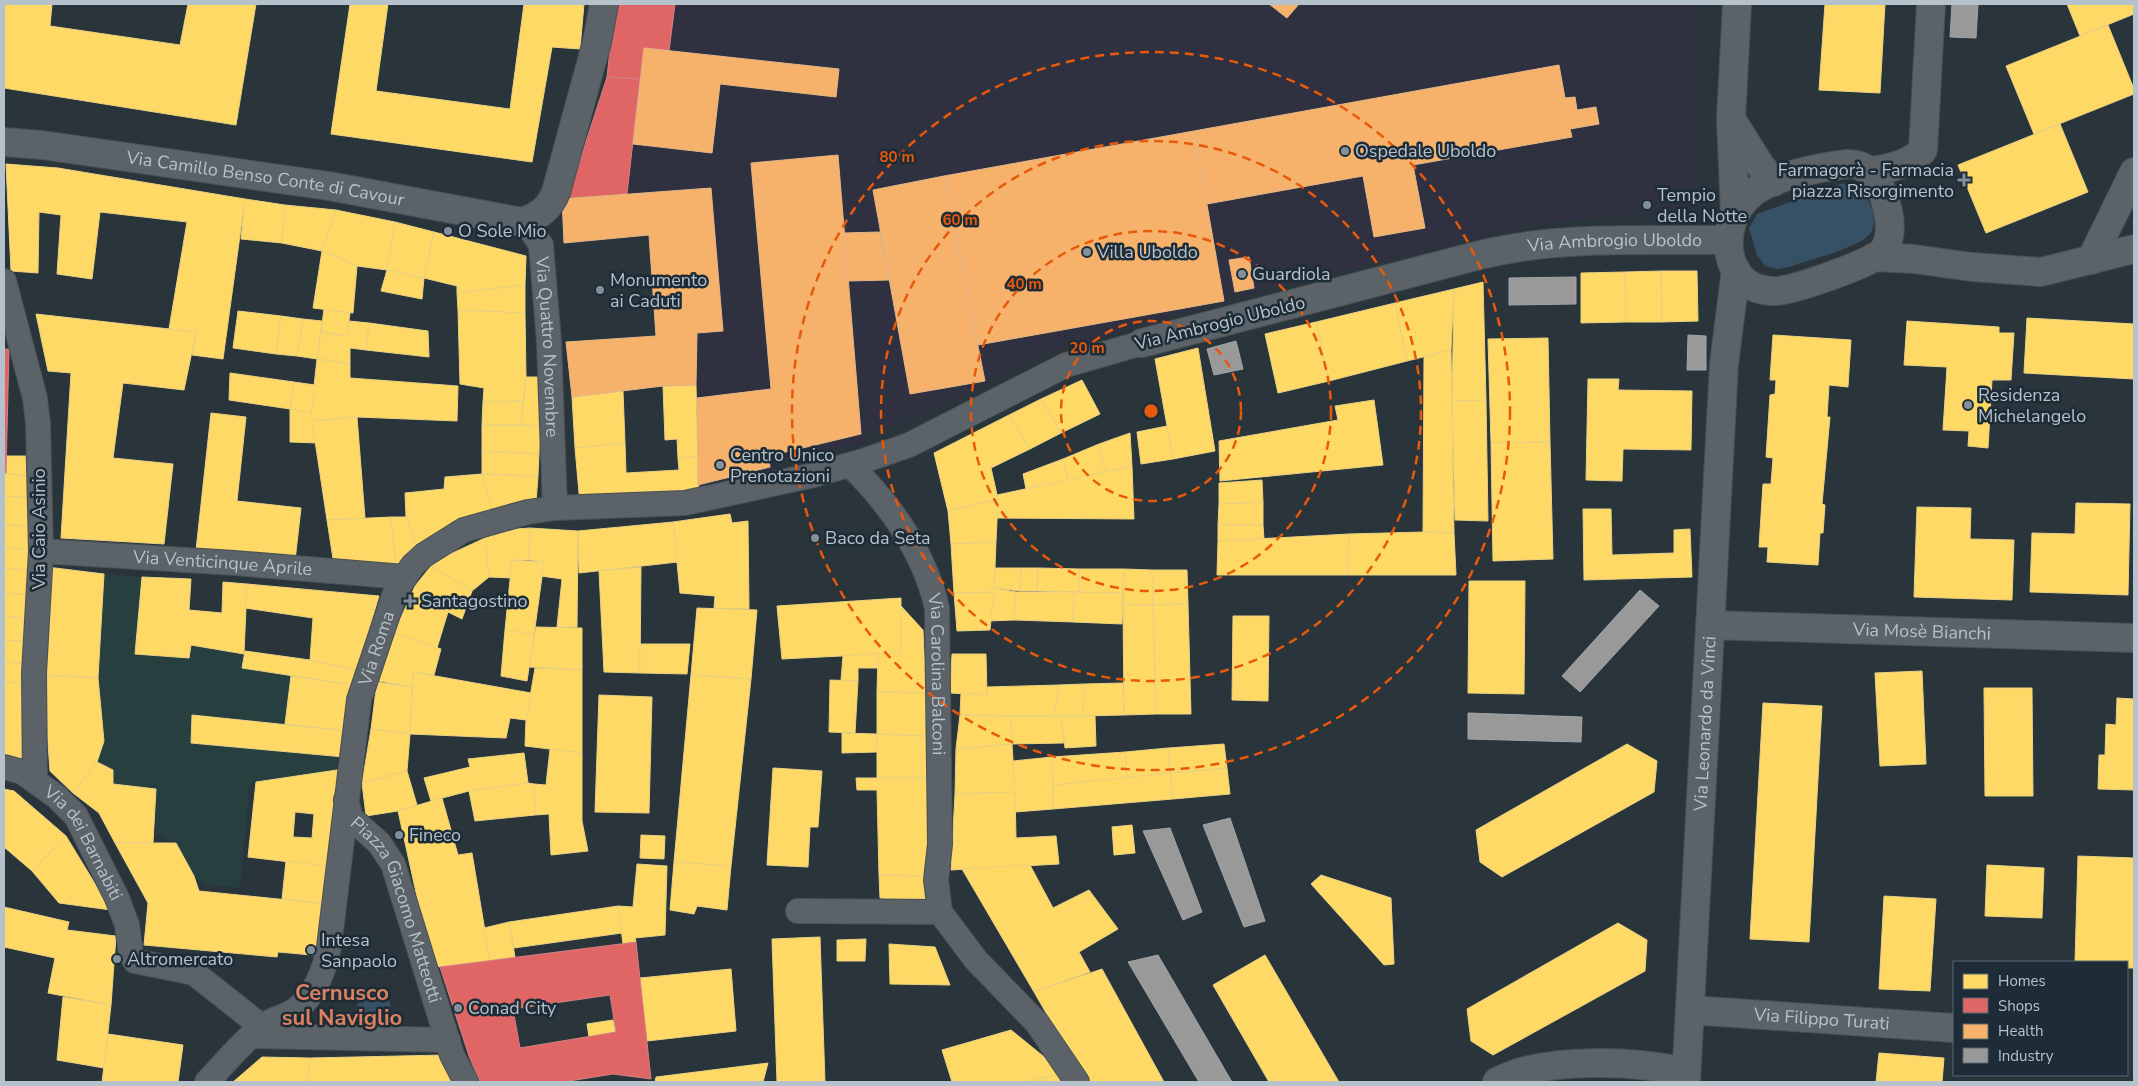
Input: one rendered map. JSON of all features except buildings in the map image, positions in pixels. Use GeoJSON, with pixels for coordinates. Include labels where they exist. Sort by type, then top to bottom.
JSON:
{"type":"FeatureCollection","features":[{"type":"Feature","properties":{"kind":"street"},"geometry":{"type":"LineString","coordinates":[[525,221],[546,210],[556,192],[597,42],[604,4]]}},
{"type":"Feature","properties":{"kind":"street"},"geometry":{"type":"LineString","coordinates":[[1735,214],[1731,119],[1737,4]]}},
{"type":"Feature","properties":{"kind":"street"},"geometry":{"type":"LineString","coordinates":[[1870,171],[1895,166],[1912,159],[1922,150],[1931,4]]}},
{"type":"Feature","properties":{"kind":"street"},"geometry":{"type":"LineString","coordinates":[[1731,119],[1760,165],[1774,182]]}},
{"type":"Feature","properties":{"kind":"street","name":"Via Camillo Benso Conte di Cavour"},"geometry":{"type":"LineString","coordinates":[[4,142],[243,173],[400,198],[512,222],[525,221]]}},
{"type":"Feature","properties":{"kind":"street"},"geometry":{"type":"LineString","coordinates":[[1856,164],[1870,171],[1882,193],[1890,228],[1886,246],[1874,257],[1866,262],[1786,290],[1763,290],[1750,285],[1736,270],[1729,252],[1729,225],[1750,195],[1774,182],[1828,166],[1856,164]]}},
{"type":"Feature","properties":{"kind":"street"},"geometry":{"type":"LineString","coordinates":[[2091,260],[2134,172]]}},
{"type":"Feature","properties":{"kind":"street","name":"Via Quattro Novembre"},"geometry":{"type":"LineString","coordinates":[[525,221],[541,245],[549,342],[555,508]]}},
{"type":"Feature","properties":{"kind":"street"},"geometry":{"type":"LineString","coordinates":[[1890,228],[1904,241],[1936,261]]}},
{"type":"Feature","properties":{"kind":"street","name":"Via Ambrogio Uboldo"},"geometry":{"type":"LineString","coordinates":[[555,508],[685,503],[814,475],[910,445],[1066,365],[1142,343],[1520,247],[1585,240],[1728,240]]}},
{"type":"Feature","properties":{"kind":"street"},"geometry":{"type":"LineString","coordinates":[[1874,257],[1936,261],[1966,267],[2041,272],[2134,249]]}},
{"type":"Feature","properties":{"kind":"street","name":"Via Leonardo da Vinci"},"geometry":{"type":"LineString","coordinates":[[1686,1077],[1724,364],[1736,270]]}},
{"type":"Feature","properties":{"kind":"street","name":"Via Caio Asinio"},"geometry":{"type":"LineString","coordinates":[[4,281],[35,398],[38,423],[41,552],[34,673],[35,781]]}},
{"type":"Feature","properties":{"kind":"street","name":"Via Leonardo da Vinci"},"geometry":{"type":"LineString","coordinates":[[1724,364],[1746,317],[1763,290]]}},
{"type":"Feature","properties":{"kind":"street","name":"Via Carolina Balconi"},"geometry":{"type":"LineString","coordinates":[[850,465],[891,510],[920,558],[932,587],[937,608],[940,844],[936,880],[940,912],[976,960],[1036,1022],[1077,1082]]}},
{"type":"Feature","properties":{"kind":"street","name":"Via Roma"},"geometry":{"type":"LineString","coordinates":[[346,800],[359,700],[388,609],[404,577],[424,555],[464,530],[502,518],[555,508]]}},
{"type":"Feature","properties":{"kind":"street","name":"Via Venticinque Aprile"},"geometry":{"type":"LineString","coordinates":[[41,552],[234,563],[404,577]]}},
{"type":"Feature","properties":{"kind":"street","name":"Via Mosè Bianchi"},"geometry":{"type":"LineString","coordinates":[[1710,625],[2134,638]]}},
{"type":"Feature","properties":{"kind":"street","name":"Via dei Barnabiti"},"geometry":{"type":"LineString","coordinates":[[4,767],[22,772],[57,797],[76,816],[117,898],[127,925],[131,954],[135,961],[182,969],[203,979],[256,1031]]}},
{"type":"Feature","properties":{"kind":"street","name":"Piazza Giacomo Matteotti"},"geometry":{"type":"LineString","coordinates":[[206,1082],[256,1031],[294,1011],[311,991],[324,965],[329,947],[346,800]]}},
{"type":"Feature","properties":{"kind":"street","name":"Piazza Giacomo Matteotti"},"geometry":{"type":"LineString","coordinates":[[346,800],[350,818],[379,843],[393,864],[450,1047],[466,1082]]}},
{"type":"Feature","properties":{"kind":"street"},"geometry":{"type":"LineString","coordinates":[[798,911],[940,912]]}},
{"type":"Feature","properties":{"kind":"street","name":"Via Filippo Turati"},"geometry":{"type":"LineString","coordinates":[[1690,1010],[1953,1028]]}},
{"type":"Feature","properties":{"kind":"street"},"geometry":{"type":"LineString","coordinates":[[256,1031],[450,1047]]}},
{"type":"Feature","properties":{"kind":"street"},"geometry":{"type":"LineString","coordinates":[[1497,1082],[1527,1070],[1559,1066],[1628,1065],[1686,1077]]}},
{"type":"Feature","properties":{"kind":"shaded area"},"geometry":{"type":"Polygon","coordinates":[[[675,4],[1699,4],[1691,207],[1531,225],[1224,301],[1046,355],[986,385],[863,437],[863,443],[775,463],[775,473],[699,490],[696,385],[663,386],[572,397],[566,342],[656,336],[648,235],[564,243],[562,199],[627,194],[644,48],[669,50],[675,4]]]}},
{"type":"Feature","properties":{"kind":"shaded area"},"geometry":{"type":"Polygon","coordinates":[[[1850,183],[1865,195],[1870,203],[1874,224],[1869,235],[1863,240],[1843,249],[1789,267],[1778,269],[1765,266],[1757,255],[1749,228],[1757,214],[1840,184],[1850,183]]]}},
{"type":"Feature","properties":{"kind":"shaded area"},"geometry":{"type":"Polygon","coordinates":[[[374,992],[386,997],[391,1009],[386,1021],[374,1026],[362,1021],[357,1009],[362,997],[374,992]]]}},
{"type":"Feature","properties":{"kind":"green space"},"geometry":{"type":"Polygon","coordinates":[[[104,574],[142,577],[135,654],[191,645],[244,654],[242,668],[291,676],[285,724],[192,715],[191,743],[339,757],[337,770],[250,783],[240,888],[205,884],[194,876],[176,843],[156,833],[156,790],[113,784],[113,770],[97,762],[104,741],[98,678],[104,574]]]}},
{"type":"Feature","properties":{"kind":"place","name":"Ospedale Uboldo"},"geometry":{"type":"Point","coordinates":[1345,151]}},
{"type":"Feature","properties":{"kind":"place","name":"Farmagorà - Farmacia piazza Risorgimento"},"geometry":{"type":"Point","coordinates":[1964,180]}},
{"type":"Feature","properties":{"kind":"place","name":"Tempio della Notte"},"geometry":{"type":"Point","coordinates":[1647,205]}},
{"type":"Feature","properties":{"kind":"place","name":"O Sole Mio"},"geometry":{"type":"Point","coordinates":[448,231]}},
{"type":"Feature","properties":{"kind":"place","name":"Villa Uboldo"},"geometry":{"type":"Point","coordinates":[1087,252]}},
{"type":"Feature","properties":{"kind":"place","name":"Guardiola"},"geometry":{"type":"Point","coordinates":[1242,274]}},
{"type":"Feature","properties":{"kind":"place","name":"Monumento ai Caduti"},"geometry":{"type":"Point","coordinates":[600,290]}},
{"type":"Feature","properties":{"kind":"place","name":"Residenza Michelangelo"},"geometry":{"type":"Point","coordinates":[1968,405]}},
{"type":"Feature","properties":{"kind":"place","name":"Centro Unico Prenotazioni"},"geometry":{"type":"Point","coordinates":[720,465]}},
{"type":"Feature","properties":{"kind":"place","name":"Baco da Seta"},"geometry":{"type":"Point","coordinates":[815,538]}},
{"type":"Feature","properties":{"kind":"place","name":"Santagostino"},"geometry":{"type":"Point","coordinates":[410,601]}},
{"type":"Feature","properties":{"kind":"place","name":"Fineco"},"geometry":{"type":"Point","coordinates":[399,835]}},
{"type":"Feature","properties":{"kind":"place","name":"Intesa Sanpaolo"},"geometry":{"type":"Point","coordinates":[311,950]}},
{"type":"Feature","properties":{"kind":"place","name":"Altromercato"},"geometry":{"type":"Point","coordinates":[117,959]}},
{"type":"Feature","properties":{"kind":"place","name":"Conad City"},"geometry":{"type":"Point","coordinates":[458,1008]}},
{"type":"Feature","properties":{"kind":"district","name":"Cernusco sul Naviglio"},"geometry":{"type":"Point","coordinates":[342,1006]}}]}
